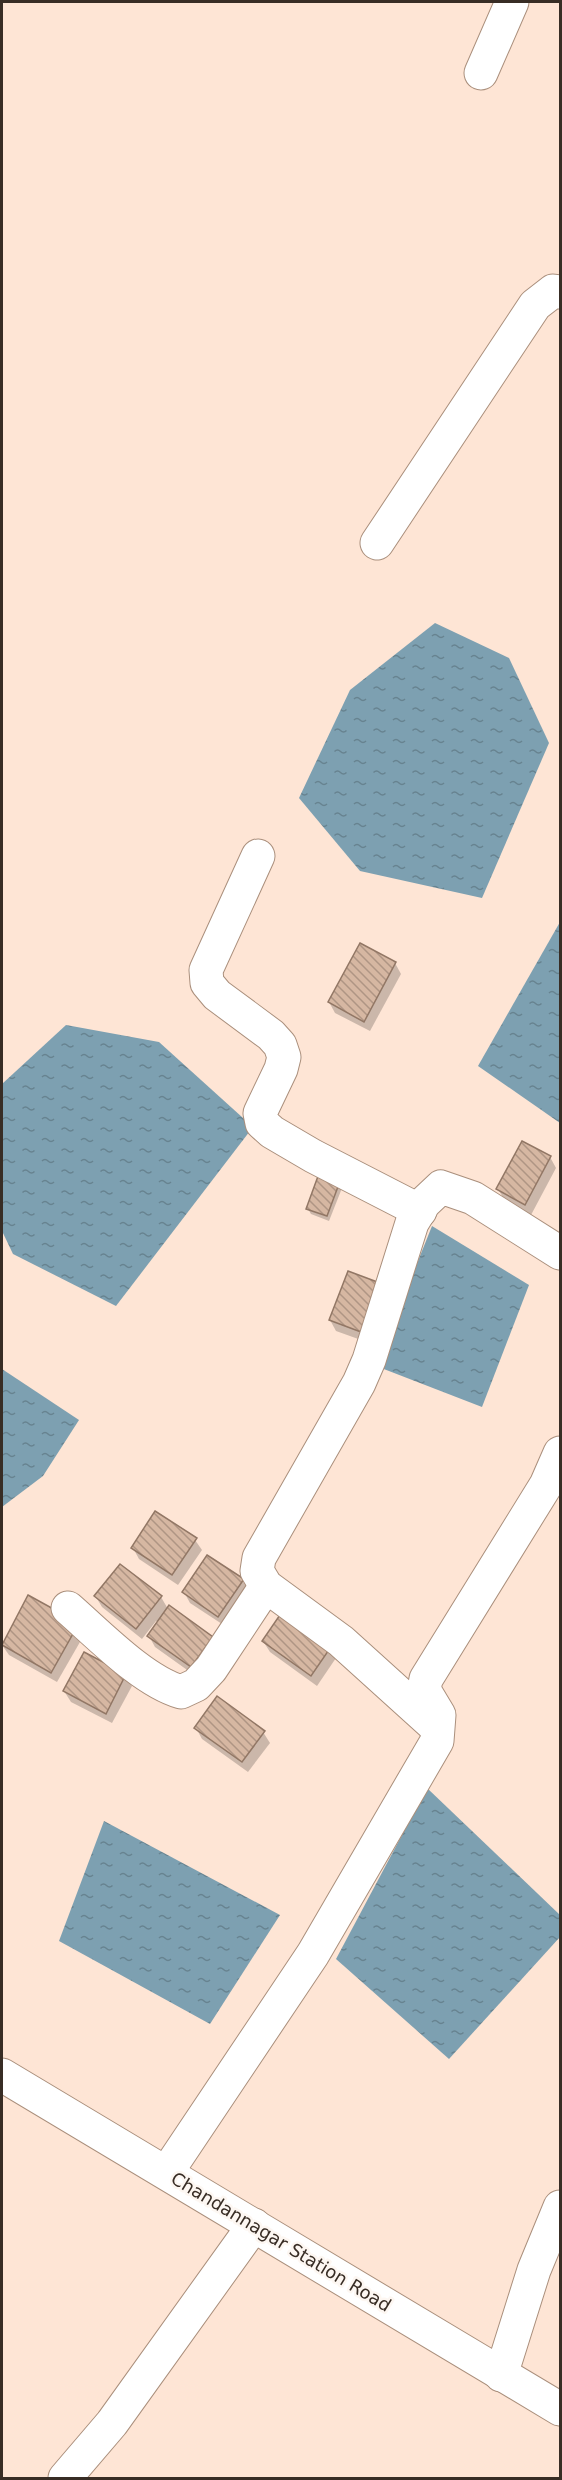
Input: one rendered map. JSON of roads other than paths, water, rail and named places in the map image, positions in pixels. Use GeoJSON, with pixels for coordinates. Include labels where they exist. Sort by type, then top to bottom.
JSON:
{"type":"FeatureCollection","features":[{"type":"Feature","properties":{"kind":"street"},"geometry":{"type":"LineString","coordinates":[[482,73],[512,2]]}},
{"type":"Feature","properties":{"kind":"street"},"geometry":{"type":"LineString","coordinates":[[377,543],[535,305],[553,291],[561,292]]}},
{"type":"Feature","properties":{"kind":"street"},"geometry":{"type":"LineString","coordinates":[[258,856],[206,970],[207,983],[217,995],[271,1035],[280,1046],[284,1057],[281,1069],[260,1113],[262,1123],[272,1132],[313,1156],[420,1211]]}},
{"type":"Feature","properties":{"kind":"street"},"geometry":{"type":"LineString","coordinates":[[438,1729],[341,1641],[266,1586],[257,1571],[259,1558],[359,1383],[369,1360],[412,1223],[441,1187],[473,1198],[561,1253]]}},
{"type":"Feature","properties":{"kind":"street"},"geometry":{"type":"LineString","coordinates":[[167,2172],[313,1954],[437,1741],[439,1715],[424,1690],[426,1679],[546,1485],[561,1453]]}},
{"type":"Feature","properties":{"kind":"street"},"geometry":{"type":"LineString","coordinates":[[68,1608],[143,1672],[169,1689],[181,1692],[196,1685],[211,1669],[266,1586]]}},
{"type":"Feature","properties":{"kind":"street","name":"Chandannagar Station Road"},"geometry":{"type":"LineString","coordinates":[[2,2075],[561,2409]]}},
{"type":"Feature","properties":{"kind":"street"},"geometry":{"type":"LineString","coordinates":[[501,2375],[534,2270],[561,2207]]}},
{"type":"Feature","properties":{"kind":"street"},"geometry":{"type":"LineString","coordinates":[[65,2478],[118,2414],[254,2225]]}},
{"type":"Feature","properties":{"kind":"water"},"geometry":{"type":"Polygon","coordinates":[[[435,623],[509,658],[549,743],[482,898],[360,871],[299,798],[350,690],[435,623]]]}},
{"type":"Feature","properties":{"kind":"water"},"geometry":{"type":"Polygon","coordinates":[[[560,922],[560,1123],[478,1066],[560,922]]]}},
{"type":"Feature","properties":{"kind":"water"},"geometry":{"type":"Polygon","coordinates":[[[66,1025],[159,1042],[253,1127],[116,1306],[13,1254],[2,1231],[2,1084],[66,1025]]]}},
{"type":"Feature","properties":{"kind":"water"},"geometry":{"type":"Polygon","coordinates":[[[432,1226],[529,1285],[482,1407],[376,1366],[432,1226]]]}},
{"type":"Feature","properties":{"kind":"water"},"geometry":{"type":"Polygon","coordinates":[[[2,1369],[79,1420],[43,1476],[2,1507],[2,1369]]]}},
{"type":"Feature","properties":{"kind":"water"},"geometry":{"type":"Polygon","coordinates":[[[427,1788],[560,1915],[560,1937],[449,2059],[336,1959],[427,1788]]]}},
{"type":"Feature","properties":{"kind":"water"},"geometry":{"type":"Polygon","coordinates":[[[104,1821],[280,1915],[210,2024],[59,1941],[104,1821]]]}}]}
